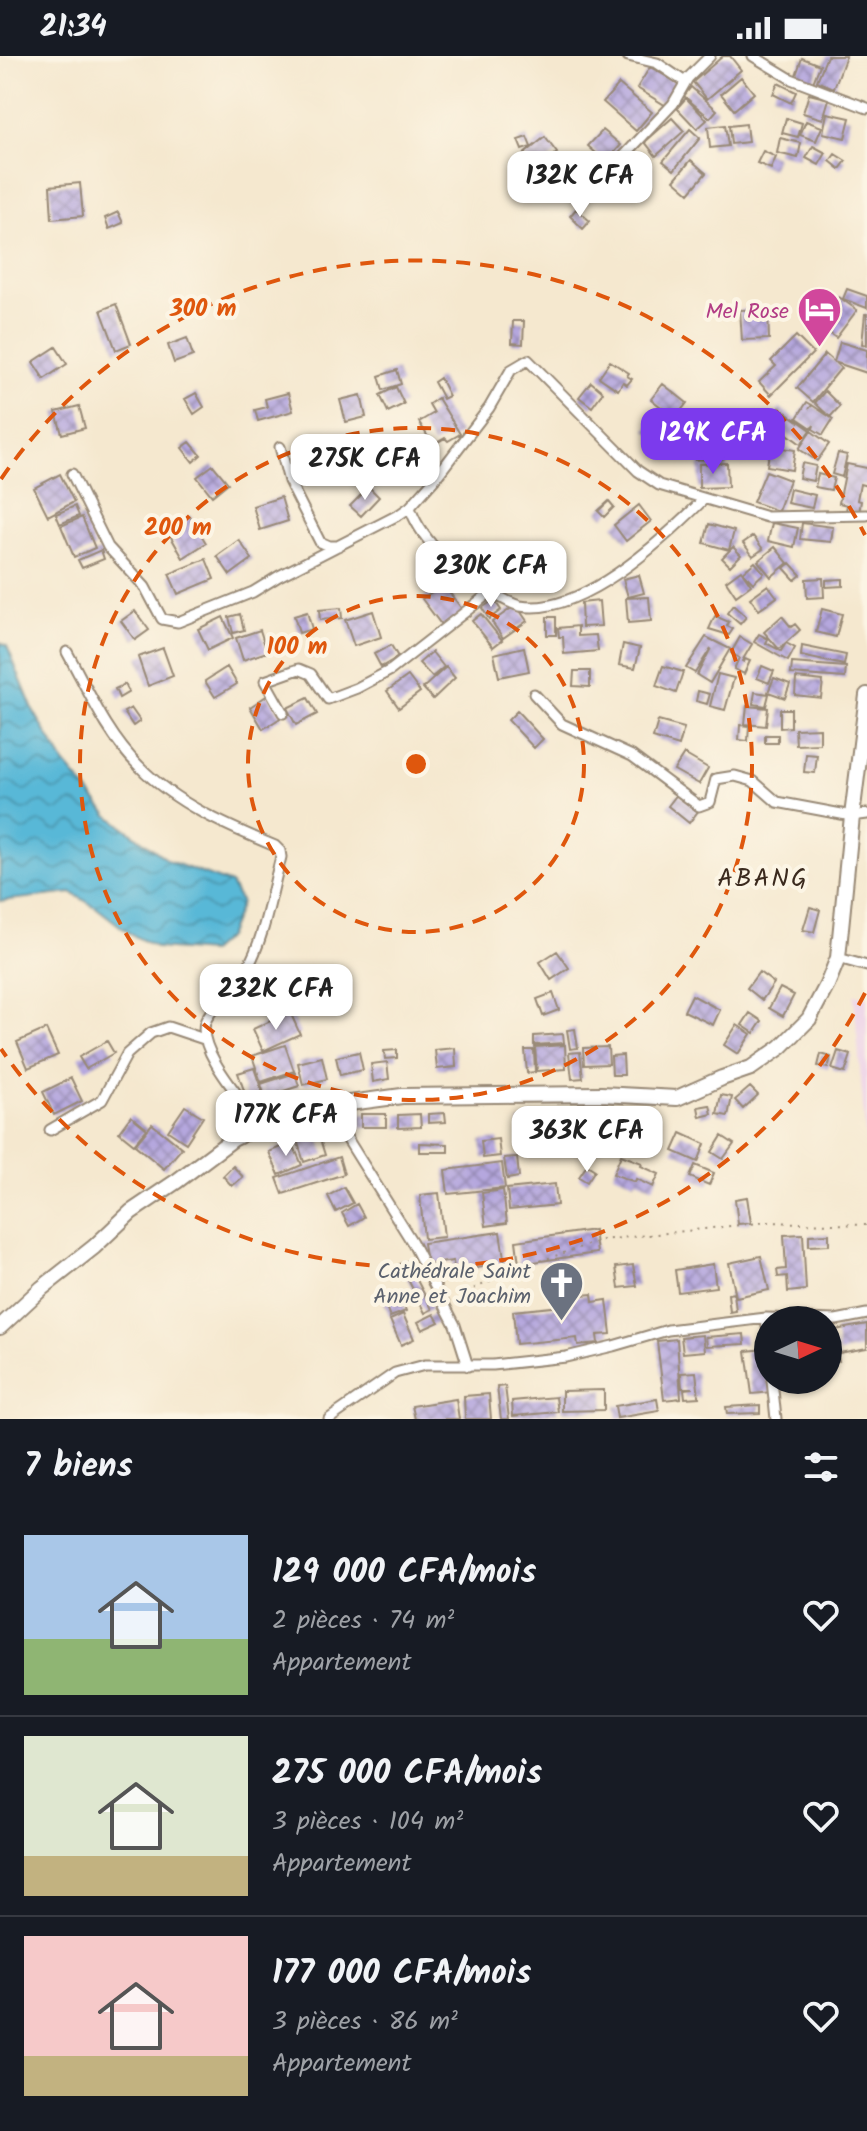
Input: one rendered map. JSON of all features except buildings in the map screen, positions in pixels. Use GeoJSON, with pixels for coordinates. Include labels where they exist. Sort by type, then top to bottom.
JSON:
{"type":"FeatureCollection","features":[{"type":"Feature","properties":{"kind":"main road"},"geometry":{"type":"LineString","coordinates":[[0,1327],[131,1212],[233,1139],[286,1115],[402,1096],[601,1094],[677,1098],[751,1068],[781,1047],[809,1019],[838,958],[860,815],[867,695]]}},
{"type":"Feature","properties":{"kind":"street"},"geometry":{"type":"LineString","coordinates":[[628,56],[657,63],[685,82]]}},
{"type":"Feature","properties":{"kind":"street"},"geometry":{"type":"LineString","coordinates":[[588,194],[673,104],[685,82],[710,56]]}},
{"type":"Feature","properties":{"kind":"street"},"geometry":{"type":"LineString","coordinates":[[753,56],[791,79],[867,108]]}},
{"type":"Feature","properties":{"kind":"street"},"geometry":{"type":"LineString","coordinates":[[72,474],[108,547],[145,587],[162,619],[170,622],[178,622],[253,592],[410,507],[489,408],[511,370],[528,360],[638,471],[659,485],[767,517],[867,515]]}},
{"type":"Feature","properties":{"kind":"street"},"geometry":{"type":"LineString","coordinates":[[280,447],[289,481],[320,542],[338,546]]}},
{"type":"Feature","properties":{"kind":"street"},"geometry":{"type":"LineString","coordinates":[[410,507],[444,560],[467,579],[517,606],[547,607],[570,601],[607,581],[704,499]]}},
{"type":"Feature","properties":{"kind":"street"},"geometry":{"type":"LineString","coordinates":[[283,713],[265,681],[299,669],[311,674],[328,699],[357,688],[391,670],[492,591]]}},
{"type":"Feature","properties":{"kind":"street"},"geometry":{"type":"LineString","coordinates":[[67,652],[111,730],[138,766],[179,799],[280,851],[281,857],[247,969],[203,1026],[204,1039],[217,1066],[261,1125]]}},
{"type":"Feature","properties":{"kind":"street"},"geometry":{"type":"LineString","coordinates":[[534,694],[562,724],[632,756],[699,806],[710,802],[716,779],[735,776],[753,781],[777,802],[860,815]]}},
{"type":"Feature","properties":{"kind":"street"},"geometry":{"type":"LineString","coordinates":[[838,958],[867,966]]}},
{"type":"Feature","properties":{"kind":"street"},"geometry":{"type":"LineString","coordinates":[[50,1130],[102,1100],[127,1054],[151,1033],[168,1027],[204,1039]]}},
{"type":"Feature","properties":{"kind":"street"},"geometry":{"type":"LineString","coordinates":[[342,1104],[343,1132],[412,1242],[455,1325],[468,1366]]}},
{"type":"Feature","properties":{"kind":"street"},"geometry":{"type":"LineString","coordinates":[[842,1319],[867,1314]]}},
{"type":"Feature","properties":{"kind":"street"},"geometry":{"type":"LineString","coordinates":[[329,1419],[395,1373],[425,1365],[468,1366],[566,1357],[668,1330],[754,1319]]}},
{"type":"Feature","properties":{"kind":"street"},"geometry":{"type":"LineString","coordinates":[[773,1394],[776,1419]]}},
{"type":"Feature","properties":{"kind":"path"},"geometry":{"type":"LineString","coordinates":[[446,1307],[475,1288],[602,1240],[768,1222],[867,1225]]}},
{"type":"Feature","properties":{"kind":"shaded area"},"geometry":{"type":"Polygon","coordinates":[[[854,995],[867,997],[867,1156],[854,995]]]}},
{"type":"Feature","properties":{"kind":"water"},"geometry":{"type":"Polygon","coordinates":[[[0,642],[7,646],[33,710],[64,763],[108,815],[169,861],[231,884],[241,903],[227,937],[210,952],[157,948],[129,933],[72,893],[0,901],[0,642]]]}},
{"type":"Feature","properties":{"kind":"place","name":"Mel Rose"},"geometry":{"type":"Point","coordinates":[820,349]}},
{"type":"Feature","properties":{"kind":"place","name":"Cathédrale Saint Anne et Joachim"},"geometry":{"type":"Point","coordinates":[562,1322]}},
{"type":"Feature","properties":{"kind":"district","name":"ABANG"},"geometry":{"type":"Point","coordinates":[763,877]}}]}
